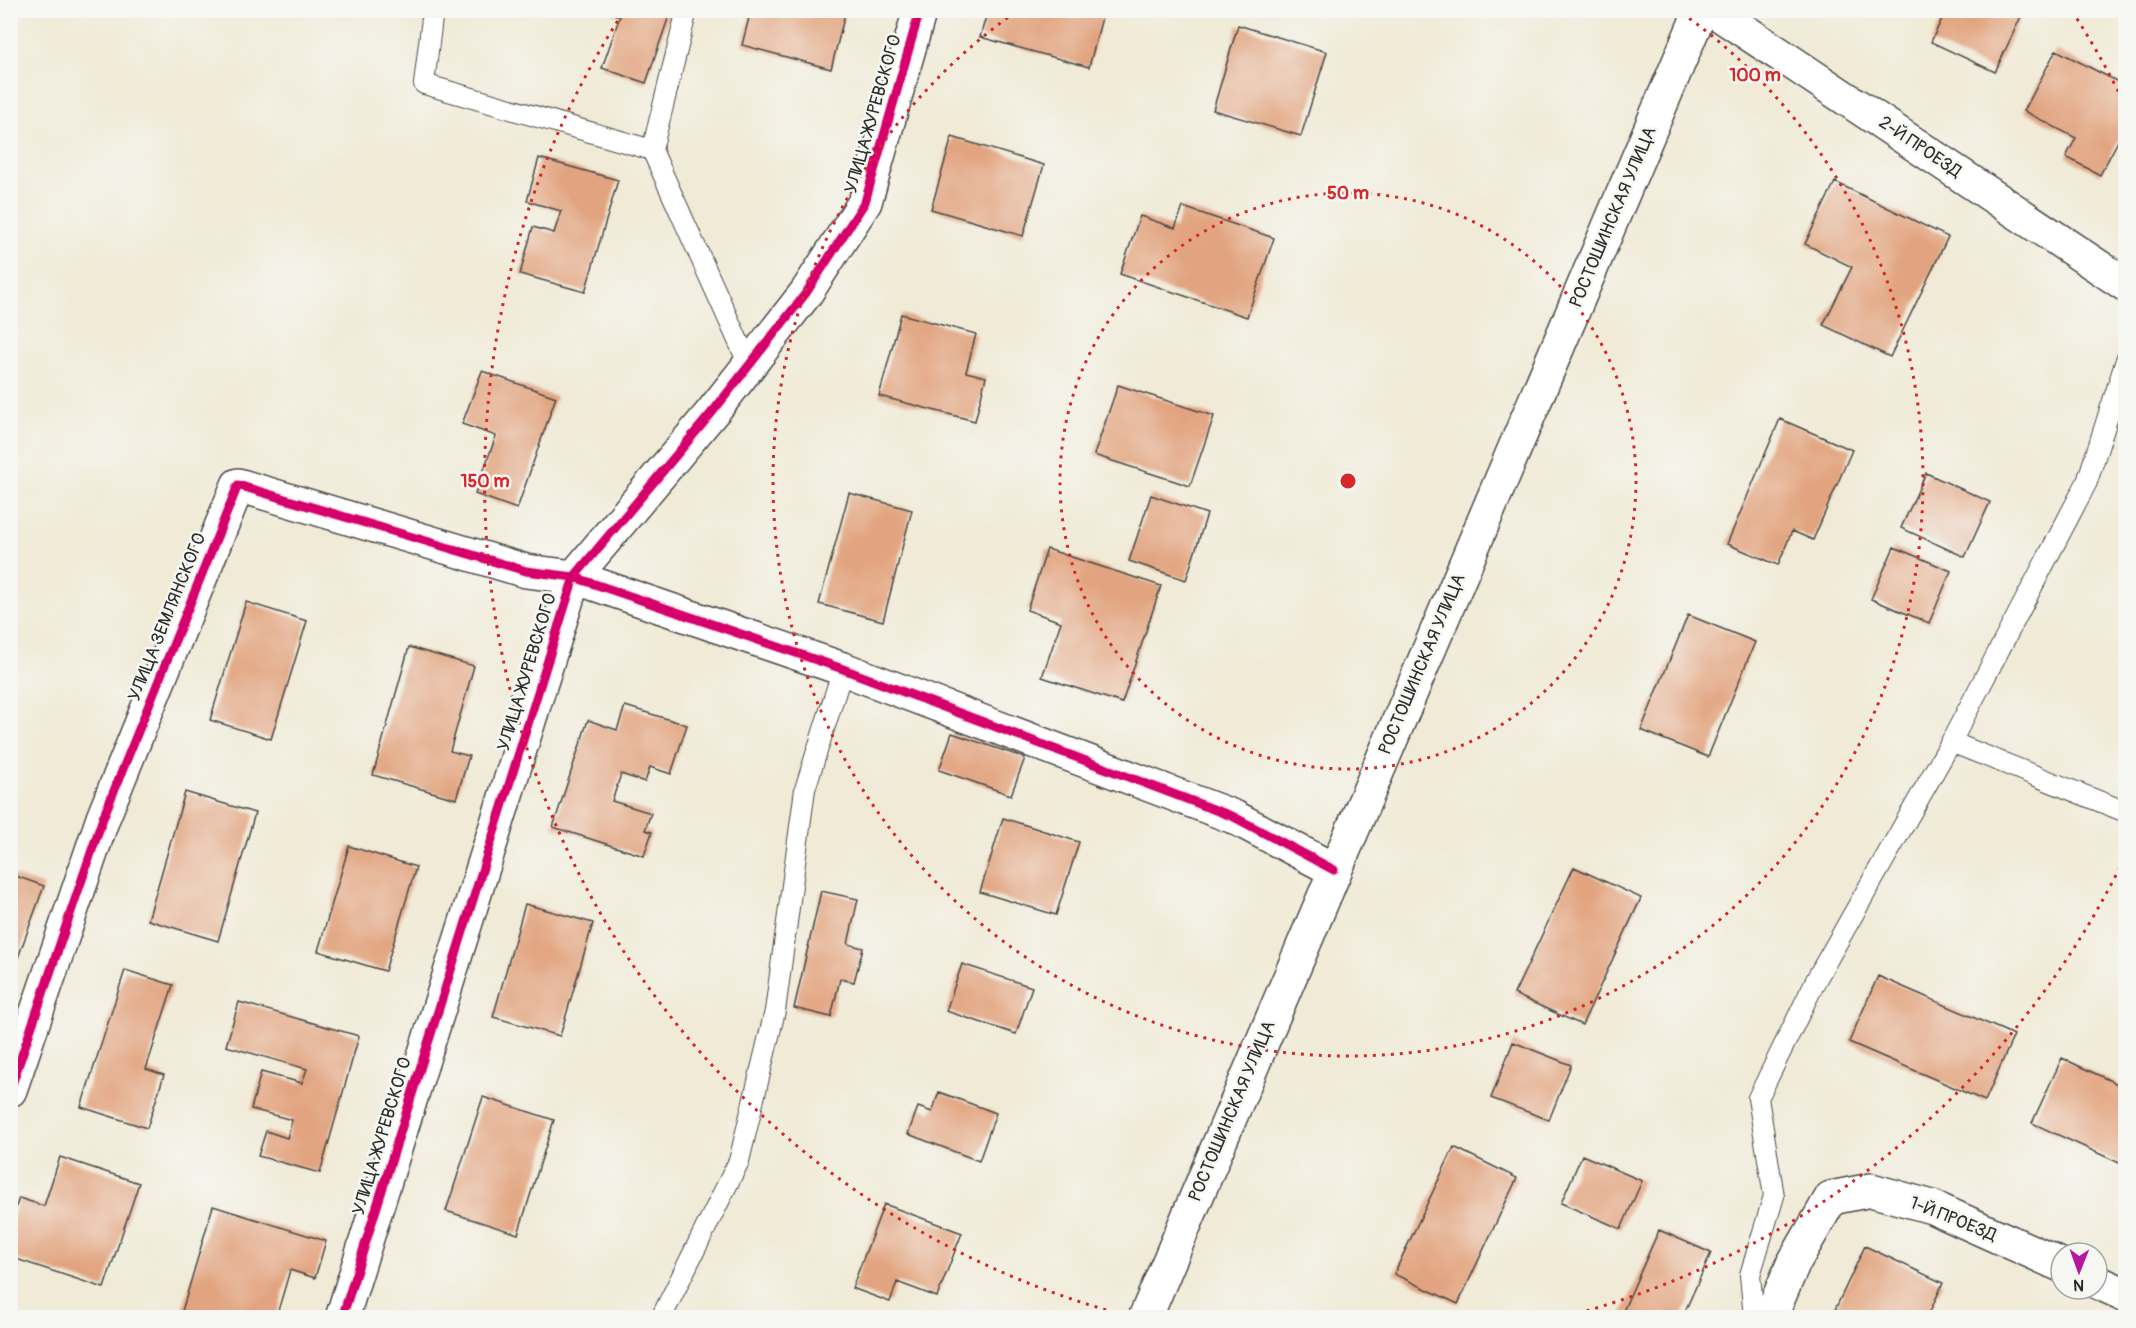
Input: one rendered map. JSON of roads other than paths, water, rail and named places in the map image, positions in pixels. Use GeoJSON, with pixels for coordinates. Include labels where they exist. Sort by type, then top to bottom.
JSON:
{"type":"FeatureCollection","features":[{"type":"Feature","properties":{"kind":"street","name":"УЛИЦА ЖУРЕВСКОГО"},"geometry":{"type":"LineString","coordinates":[[342,1317],[574,577],[806,293],[865,202],[920,10]]}},
{"type":"Feature","properties":{"kind":"street","name":"РОСТОШИНСКАЯ УЛИЦА"},"geometry":{"type":"LineString","coordinates":[[1145,1317],[1701,10]]}},
{"type":"Feature","properties":{"kind":"street","name":"2-Й ПРОЕЗД"},"geometry":{"type":"LineString","coordinates":[[1713,10],[1896,130],[2072,252],[2126,285]]}},
{"type":"Feature","properties":{"kind":"street","name":"УЛИЦА ЗЕМЛЯНСКОГО"},"geometry":{"type":"LineString","coordinates":[[10,1090],[103,818],[238,485],[526,572],[574,577]]}},
{"type":"Feature","properties":{"kind":"street"},"geometry":{"type":"LineString","coordinates":[[574,577],[843,669],[1233,817],[1334,870]]}},
{"type":"Feature","properties":{"kind":"street","name":"1-Й ПРОЕЗД"},"geometry":{"type":"LineString","coordinates":[[1770,1317],[1792,1264],[1831,1198],[1871,1190],[1932,1207],[2049,1260]]}},
{"type":"Feature","properties":{"kind":"street"},"geometry":{"type":"LineString","coordinates":[[2109,1287],[2126,1295]]}},
{"type":"Feature","properties":{"kind":"lane"},"geometry":{"type":"LineString","coordinates":[[433,10],[423,84],[652,150]]}},
{"type":"Feature","properties":{"kind":"lane"},"geometry":{"type":"LineString","coordinates":[[687,10],[652,150],[749,365]]}},
{"type":"Feature","properties":{"kind":"lane"},"geometry":{"type":"LineString","coordinates":[[1754,1317],[1750,1275],[1774,1196],[1758,1098],[1817,978],[1951,742],[2087,482],[2126,360]]}},
{"type":"Feature","properties":{"kind":"lane"},"geometry":{"type":"LineString","coordinates":[[661,1317],[738,1161],[775,1011],[805,789],[843,669]]}},
{"type":"Feature","properties":{"kind":"lane"},"geometry":{"type":"LineString","coordinates":[[1951,742],[2126,812]]}}]}
